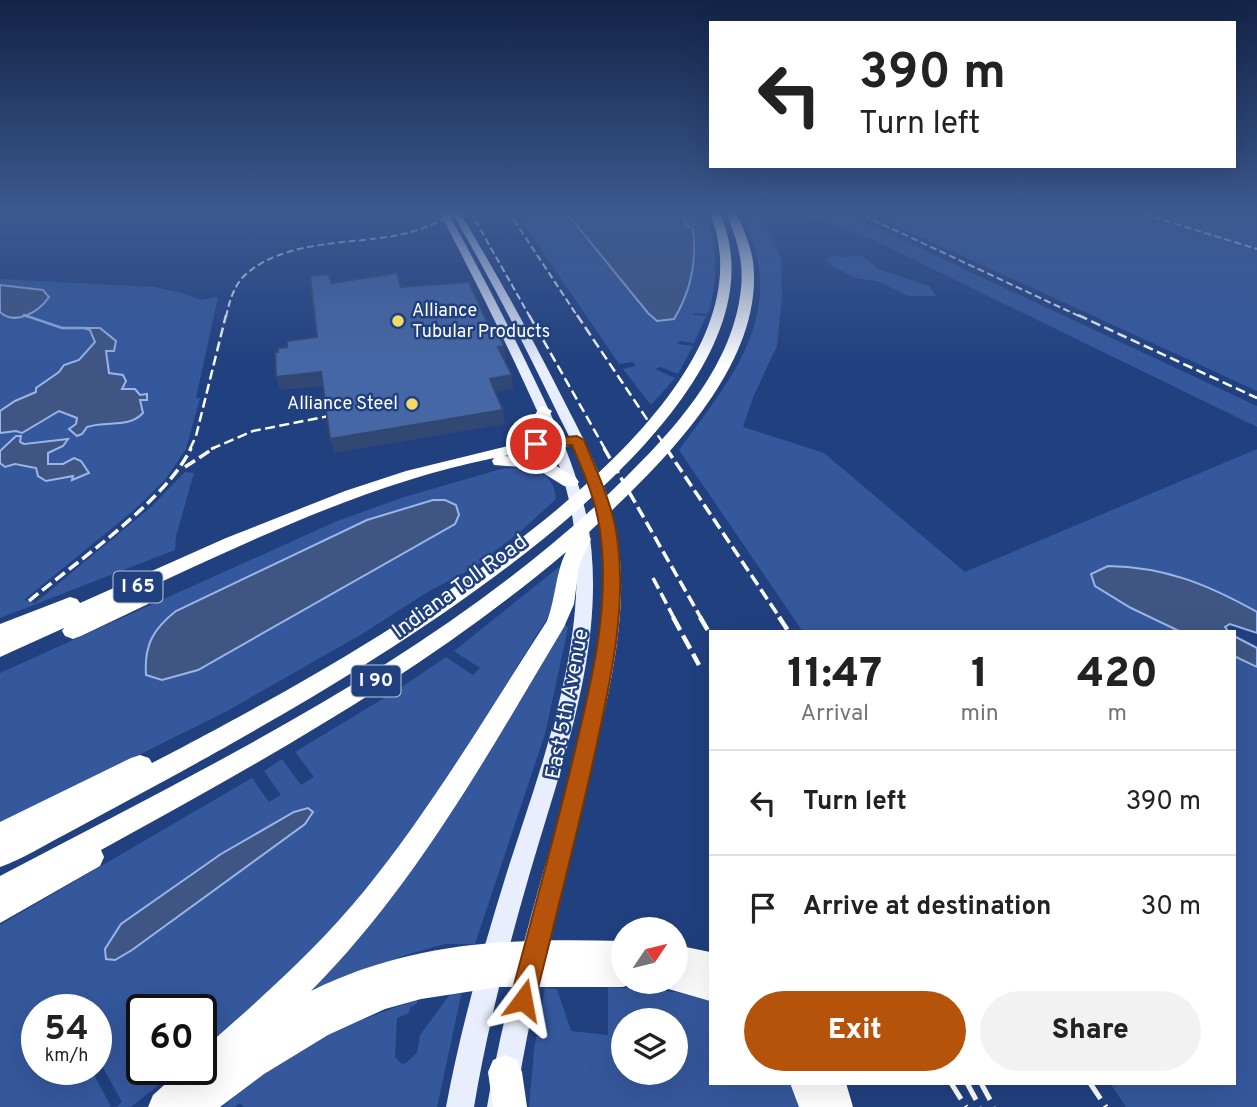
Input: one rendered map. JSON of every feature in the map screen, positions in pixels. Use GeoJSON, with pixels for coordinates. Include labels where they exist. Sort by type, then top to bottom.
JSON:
{"type":"FeatureCollection","features":[{"type":"Feature","properties":{"kind":"highway","name":"Indiana Toll Road"},"geometry":{"type":"LineString","coordinates":[[4,843],[288,700],[360,659],[511,556],[603,479],[685,385],[706,350],[724,301],[728,263]]}},
{"type":"Feature","properties":{"kind":"highway","name":"Indiana Toll Road"},"geometry":{"type":"LineString","coordinates":[[0,909],[16,888],[90,856],[189,789],[377,681],[482,609],[552,555],[651,464],[690,415],[727,359],[742,321],[748,263]]}},
{"type":"Feature","properties":{"kind":"highway"},"geometry":{"type":"LineString","coordinates":[[504,455],[531,436],[544,411]]}},
{"type":"Feature","properties":{"kind":"highway","name":"I 65"},"geometry":{"type":"LineString","coordinates":[[0,663],[327,517],[536,444],[567,442]]}},
{"type":"Feature","properties":{"kind":"highway"},"geometry":{"type":"LineString","coordinates":[[504,455],[539,463],[570,482]]}},
{"type":"Feature","properties":{"kind":"highway","name":"I 65"},"geometry":{"type":"LineString","coordinates":[[0,649],[276,525],[362,491],[430,469],[504,455]]}},
{"type":"Feature","properties":{"kind":"highway"},"geometry":{"type":"LineString","coordinates":[[209,569],[227,556],[360,498],[362,491]]}},
{"type":"Feature","properties":{"kind":"highway"},"geometry":{"type":"LineString","coordinates":[[0,632],[227,541],[276,525]]}},
{"type":"Feature","properties":{"kind":"highway"},"geometry":{"type":"LineString","coordinates":[[180,1102],[327,954],[409,857],[557,622],[564,604],[569,566],[582,539]]}},
{"type":"Feature","properties":{"kind":"highway"},"geometry":{"type":"LineString","coordinates":[[180,1102],[316,1023],[385,994],[459,968],[562,964],[611,958]]}},
{"type":"Feature","properties":{"kind":"highway"},"geometry":{"type":"LineString","coordinates":[[688,962],[709,967]]}},
{"type":"Feature","properties":{"kind":"highway"},"geometry":{"type":"LineString","coordinates":[[562,964],[611,970]]}},
{"type":"Feature","properties":{"kind":"highway"},"geometry":{"type":"LineString","coordinates":[[688,980],[709,986]]}},
{"type":"Feature","properties":{"kind":"highway"},"geometry":{"type":"LineString","coordinates":[[505,1072],[510,1107]]}},
{"type":"Feature","properties":{"kind":"highway"},"geometry":{"type":"LineString","coordinates":[[808,1085],[816,1107]]}},
{"type":"Feature","properties":{"kind":"highway"},"geometry":{"type":"LineString","coordinates":[[830,1085],[836,1107]]}},
{"type":"Feature","properties":{"kind":"main road","name":"East 5th Avenue"},"geometry":{"type":"LineString","coordinates":[[469,263],[544,411],[567,442],[602,499],[611,575],[609,632],[587,745],[505,1072],[501,1107]]}},
{"type":"Feature","properties":{"kind":"main road","name":"East 5th Avenue"},"geometry":{"type":"LineString","coordinates":[[460,1107],[479,1010],[557,745],[572,680],[584,575],[582,539],[570,482],[567,442],[487,263]]}},
{"type":"Feature","properties":{"kind":"shaded area"},"geometry":{"type":"Polygon","coordinates":[[[550,263],[607,263],[648,313],[692,278],[692,263],[715,263],[710,309],[707,314],[694,313],[706,316],[694,343],[679,341],[678,344],[693,346],[678,374],[661,367],[655,369],[675,378],[651,405],[623,369],[636,366],[633,362],[619,364],[550,263]]]}},
{"type":"Feature","properties":{"kind":"shaded area"},"geometry":{"type":"Polygon","coordinates":[[[607,263],[693,263],[689,287],[674,319],[657,321],[607,263]]]}},
{"type":"Feature","properties":{"kind":"shaded area"},"geometry":{"type":"Polygon","coordinates":[[[757,263],[781,263],[782,297],[777,346],[754,395],[743,427],[824,453],[965,572],[1257,449],[1257,612],[1241,603],[1131,608],[1177,630],[802,630],[679,450],[737,367],[750,338],[758,309],[760,279],[757,263]]]}},
{"type":"Feature","properties":{"kind":"shaded area"},"geometry":{"type":"Polygon","coordinates":[[[827,263],[870,263],[880,270],[929,286],[936,296],[909,296],[877,281],[854,278],[827,263]]]}},
{"type":"Feature","properties":{"kind":"shaded area"},"geometry":{"type":"Polygon","coordinates":[[[920,263],[950,263],[1257,406],[1257,427],[920,263]]]}},
{"type":"Feature","properties":{"kind":"shaded area"},"geometry":{"type":"Polygon","coordinates":[[[977,263],[1257,263],[1257,391],[977,263]]]}},
{"type":"Feature","properties":{"kind":"shaded area"},"geometry":{"type":"Polygon","coordinates":[[[0,279],[154,287],[201,300],[218,297],[196,398],[200,398],[186,449],[165,480],[133,511],[24,600],[35,603],[151,507],[185,472],[194,473],[176,536],[175,550],[0,618],[0,463],[5,467],[31,467],[74,476],[73,480],[89,473],[69,461],[63,464],[48,464],[48,453],[63,446],[50,441],[13,440],[0,451],[0,433],[22,433],[59,411],[77,418],[76,424],[82,434],[95,424],[125,424],[140,395],[121,389],[123,375],[109,373],[105,355],[112,340],[86,327],[94,336],[95,342],[79,360],[64,365],[59,372],[36,388],[36,392],[0,411],[0,312],[9,317],[28,313],[37,308],[43,290],[0,285],[0,279]]]}},
{"type":"Feature","properties":{"kind":"shaded area"},"geometry":{"type":"Polygon","coordinates":[[[0,285],[43,290],[49,297],[33,312],[13,318],[0,312],[0,285]]]}},
{"type":"Feature","properties":{"kind":"shaded area"},"geometry":{"type":"Polygon","coordinates":[[[84,328],[100,328],[116,341],[114,351],[106,351],[109,373],[123,375],[126,381],[122,389],[135,389],[140,395],[147,394],[147,400],[140,400],[143,413],[124,423],[87,427],[77,436],[69,429],[76,424],[77,418],[59,411],[22,433],[0,433],[0,411],[36,392],[36,388],[59,372],[64,365],[79,360],[95,342],[90,330],[84,328]]]}},
{"type":"Feature","properties":{"kind":"shaded area"},"geometry":{"type":"Polygon","coordinates":[[[16,436],[21,436],[20,442],[24,444],[68,439],[63,446],[48,453],[48,464],[63,464],[74,458],[81,461],[89,473],[72,480],[73,476],[46,481],[38,476],[36,468],[15,464],[5,467],[0,463],[0,451],[16,436]]]}},
{"type":"Feature","properties":{"kind":"shaded area"},"geometry":{"type":"Polygon","coordinates":[[[524,467],[537,471],[550,481],[556,499],[520,532],[473,568],[227,711],[0,824],[0,673],[335,522],[401,498],[501,469],[524,467]],[[459,515],[367,520],[176,611],[159,625],[162,679],[198,670],[455,524],[459,515]]]}},
{"type":"Feature","properties":{"kind":"shaded area"},"geometry":{"type":"Polygon","coordinates":[[[433,500],[445,500],[456,505],[459,515],[455,524],[198,670],[162,680],[146,675],[147,655],[152,638],[161,624],[176,611],[367,520],[433,500]]]}},
{"type":"Feature","properties":{"kind":"shaded area"},"geometry":{"type":"Polygon","coordinates":[[[1108,566],[1129,567],[1167,574],[1203,585],[1257,612],[1257,633],[1230,624],[1225,627],[1227,630],[1177,630],[1131,608],[1095,586],[1091,574],[1108,566]]]}},
{"type":"Feature","properties":{"kind":"shaded area"},"geometry":{"type":"Polygon","coordinates":[[[559,567],[556,599],[546,620],[435,797],[375,882],[304,959],[217,1037],[217,994],[126,994],[126,1085],[159,1085],[131,1107],[116,1107],[122,1102],[112,1084],[112,994],[21,994],[21,1085],[99,1085],[111,1107],[0,1107],[0,925],[252,778],[269,802],[281,795],[264,771],[282,759],[301,785],[314,777],[295,752],[446,657],[473,675],[480,668],[454,651],[559,567]],[[294,812],[221,854],[121,924],[132,950],[312,817],[294,812]]]}},
{"type":"Feature","properties":{"kind":"shaded area"},"geometry":{"type":"Polygon","coordinates":[[[565,624],[568,628],[545,734],[475,944],[445,944],[402,956],[306,997],[565,624]]]}},
{"type":"Feature","properties":{"kind":"shaded area"},"geometry":{"type":"Polygon","coordinates":[[[1236,637],[1257,648],[1257,667],[1236,657],[1236,637]]]}},
{"type":"Feature","properties":{"kind":"shaded area"},"geometry":{"type":"Polygon","coordinates":[[[1236,657],[1257,667],[1257,1107],[1126,1107],[1111,1085],[1236,1085],[1236,657]]]}},
{"type":"Feature","properties":{"kind":"shaded area"},"geometry":{"type":"Polygon","coordinates":[[[308,808],[313,812],[305,824],[132,950],[115,960],[106,959],[105,949],[121,924],[221,854],[294,812],[308,808]]]}},
{"type":"Feature","properties":{"kind":"shaded area"},"geometry":{"type":"Polygon","coordinates":[[[608,987],[611,987],[611,994],[684,994],[709,1000],[709,1085],[792,1085],[800,1107],[529,1107],[534,1050],[545,988],[557,989],[571,1031],[608,1035],[608,987]]]}},
{"type":"Feature","properties":{"kind":"shaded area"},"geometry":{"type":"Polygon","coordinates":[[[462,991],[437,1107],[244,1107],[240,1103],[235,1107],[222,1107],[269,1069],[322,1038],[417,1000],[417,1004],[410,1007],[409,1013],[397,1018],[395,1057],[402,1064],[406,1063],[417,1053],[420,1035],[451,993],[462,991]]]}},
{"type":"Feature","properties":{"kind":"building"},"geometry":{"type":"Polygon","coordinates":[[[397,273],[401,287],[469,282],[493,335],[499,334],[504,346],[498,347],[512,375],[490,379],[503,410],[330,439],[321,372],[276,377],[275,352],[278,352],[278,348],[287,347],[287,341],[317,337],[310,276],[329,274],[331,283],[397,273]]]}},
{"type":"Feature","properties":{"kind":"waterway"},"geometry":{"type":"LineString","coordinates":[[28,317],[24,315],[62,328],[86,328]]}},
{"type":"Feature","properties":{"kind":"railway"},"geometry":{"type":"LineString","coordinates":[[226,317],[240,281],[264,263]]}},
{"type":"Feature","properties":{"kind":"railway"},"geometry":{"type":"LineString","coordinates":[[499,263],[530,317]]}},
{"type":"Feature","properties":{"kind":"railway"},"geometry":{"type":"LineString","coordinates":[[542,263],[578,317]]}},
{"type":"Feature","properties":{"kind":"railway"},"geometry":{"type":"LineString","coordinates":[[965,263],[1081,317]]}},
{"type":"Feature","properties":{"kind":"railway"},"geometry":{"type":"LineString","coordinates":[[190,449],[196,436],[226,315]]}},
{"type":"Feature","properties":{"kind":"railway"},"geometry":{"type":"LineString","coordinates":[[529,315],[605,449]]}},
{"type":"Feature","properties":{"kind":"railway"},"geometry":{"type":"LineString","coordinates":[[577,315],[667,449]]}},
{"type":"Feature","properties":{"kind":"railway"},"geometry":{"type":"LineString","coordinates":[[1078,315],[1257,398]]}},
{"type":"Feature","properties":{"kind":"railway"},"geometry":{"type":"LineString","coordinates":[[211,449],[253,431],[329,416]]}},
{"type":"Feature","properties":{"kind":"railway"},"geometry":{"type":"LineString","coordinates":[[29,601],[142,509],[179,468],[191,448]]}},
{"type":"Feature","properties":{"kind":"railway"},"geometry":{"type":"LineString","coordinates":[[185,467],[214,448]]}},
{"type":"Feature","properties":{"kind":"railway"},"geometry":{"type":"LineString","coordinates":[[604,448],[701,618]]}},
{"type":"Feature","properties":{"kind":"railway"},"geometry":{"type":"LineString","coordinates":[[666,448],[780,618]]}},
{"type":"Feature","properties":{"kind":"railway"},"geometry":{"type":"LineString","coordinates":[[653,578],[674,618]]}},
{"type":"Feature","properties":{"kind":"railway"},"geometry":{"type":"LineString","coordinates":[[673,617],[699,665]]}},
{"type":"Feature","properties":{"kind":"railway"},"geometry":{"type":"LineString","coordinates":[[700,617],[709,632]]}},
{"type":"Feature","properties":{"kind":"railway"},"geometry":{"type":"LineString","coordinates":[[779,617],[788,630]]}},
{"type":"Feature","properties":{"kind":"railway"},"geometry":{"type":"LineString","coordinates":[[952,1085],[966,1107]]}},
{"type":"Feature","properties":{"kind":"railway"},"geometry":{"type":"LineString","coordinates":[[968,1085],[980,1107]]}},
{"type":"Feature","properties":{"kind":"railway"},"geometry":{"type":"LineString","coordinates":[[982,1085],[994,1107]]}},
{"type":"Feature","properties":{"kind":"railway"},"geometry":{"type":"LineString","coordinates":[[1091,1085],[1106,1107]]}},
{"type":"Feature","properties":{"kind":"place","name":"Alliance Tubular Products"},"geometry":{"type":"Point","coordinates":[398,321]}},
{"type":"Feature","properties":{"kind":"place","name":"Alliance Steel"},"geometry":{"type":"Point","coordinates":[412,404]}},
{"type":"Feature","properties":{"kind":"route"},"geometry":{"type":"LineString","coordinates":[[523,1000],[601,684],[609,632],[611,575],[602,499],[577,440],[536,444]]}}]}
